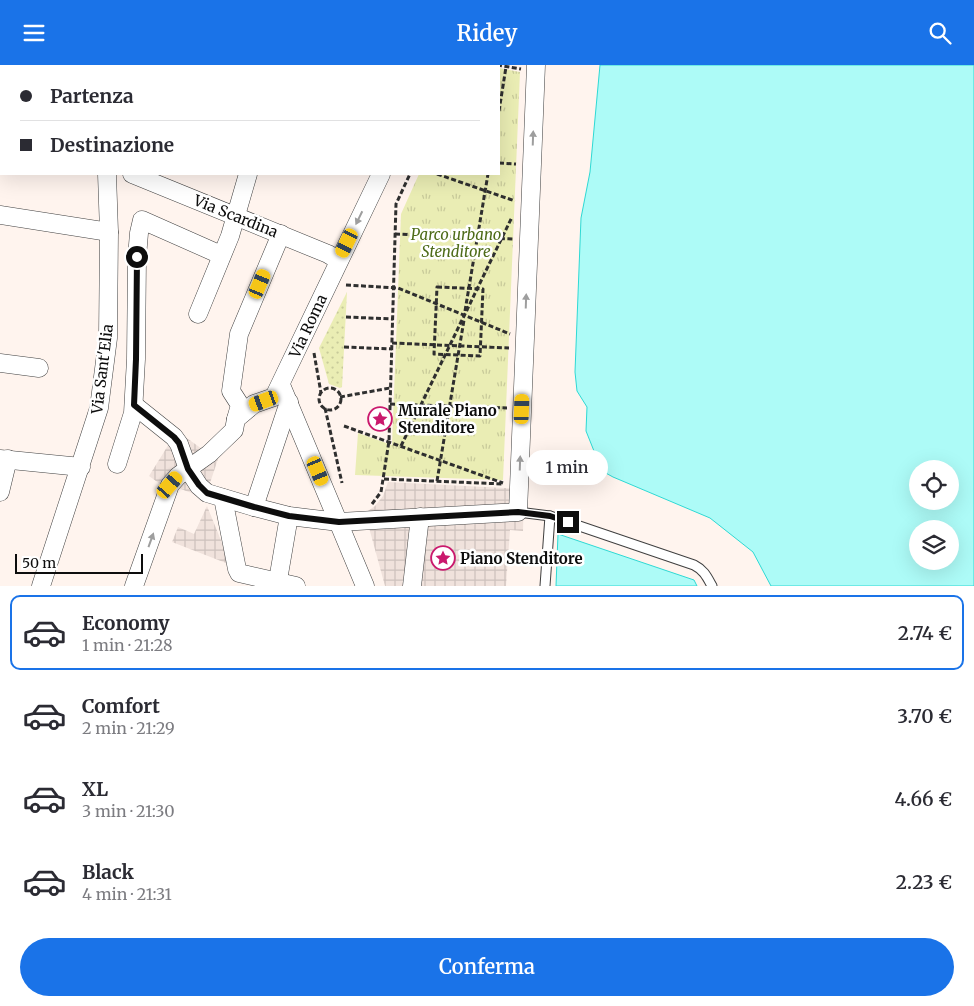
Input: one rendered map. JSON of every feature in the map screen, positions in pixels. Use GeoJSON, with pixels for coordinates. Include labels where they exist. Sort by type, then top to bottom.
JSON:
{"type":"FeatureCollection","features":[{"type":"Feature","properties":{"kind":"street"},"geometry":{"type":"LineString","coordinates":[[134,405],[179,443],[188,469],[207,493],[254,507],[289,516],[339,522],[518,512],[529,239],[530,68]]}},
{"type":"Feature","properties":{"kind":"street","name":"Via Sant'Elia"},"geometry":{"type":"LineString","coordinates":[[41,586],[99,408],[108,338],[109,232],[106,175]]}},
{"type":"Feature","properties":{"kind":"street","name":"Via Scardina"},"geometry":{"type":"LineString","coordinates":[[135,175],[235,215],[338,260]]}},
{"type":"Feature","properties":{"kind":"street"},"geometry":{"type":"LineString","coordinates":[[198,314],[230,236],[248,175]]}},
{"type":"Feature","properties":{"kind":"street","name":"Via Roma"},"geometry":{"type":"LineString","coordinates":[[134,586],[170,485],[209,454],[234,430],[236,419],[254,404],[274,397],[338,260],[380,175]]}},
{"type":"Feature","properties":{"kind":"street"},"geometry":{"type":"LineString","coordinates":[[0,215],[109,232]]}},
{"type":"Feature","properties":{"kind":"street"},"geometry":{"type":"LineString","coordinates":[[117,464],[134,405],[137,257],[142,220],[221,255]]}},
{"type":"Feature","properties":{"kind":"street"},"geometry":{"type":"LineString","coordinates":[[236,419],[240,405],[231,391],[239,334],[281,235]]}},
{"type":"Feature","properties":{"kind":"street"},"geometry":{"type":"LineString","coordinates":[[0,363],[39,368]]}},
{"type":"Feature","properties":{"kind":"street"},"geometry":{"type":"LineString","coordinates":[[281,385],[365,586]]}},
{"type":"Feature","properties":{"kind":"street"},"geometry":{"type":"LineString","coordinates":[[254,507],[289,402]]}},
{"type":"Feature","properties":{"kind":"street"},"geometry":{"type":"LineString","coordinates":[[0,492],[4,459],[81,467]]}},
{"type":"Feature","properties":{"kind":"street"},"geometry":{"type":"LineString","coordinates":[[223,498],[239,573],[277,584],[296,586]]}},
{"type":"Feature","properties":{"kind":"street"},"geometry":{"type":"LineString","coordinates":[[277,584],[289,516]]}},
{"type":"Feature","properties":{"kind":"street"},"geometry":{"type":"LineString","coordinates":[[412,586],[420,517]]}},
{"type":"Feature","properties":{"kind":"lane"},"geometry":{"type":"LineString","coordinates":[[518,512],[550,516],[694,565],[701,569],[712,586]]}},
{"type":"Feature","properties":{"kind":"lane"},"geometry":{"type":"LineString","coordinates":[[545,586],[550,516]]}},
{"type":"Feature","properties":{"kind":"path"},"geometry":{"type":"LineString","coordinates":[[500,66],[530,68]]}},
{"type":"Feature","properties":{"kind":"path"},"geometry":{"type":"LineString","coordinates":[[500,105],[506,67]]}},
{"type":"Feature","properties":{"kind":"path"},"geometry":{"type":"LineString","coordinates":[[500,163],[521,164]]}},
{"type":"Feature","properties":{"kind":"path"},"geometry":{"type":"LineString","coordinates":[[368,507],[381,492],[389,441],[396,204],[410,175]]}},
{"type":"Feature","properties":{"kind":"path"},"geometry":{"type":"LineString","coordinates":[[441,175],[519,202]]}},
{"type":"Feature","properties":{"kind":"path"},"geometry":{"type":"LineString","coordinates":[[437,481],[488,175]]}},
{"type":"Feature","properties":{"kind":"path"},"geometry":{"type":"LineString","coordinates":[[401,446],[516,209]]}},
{"type":"Feature","properties":{"kind":"path"},"geometry":{"type":"LineString","coordinates":[[395,234],[529,239]]}},
{"type":"Feature","properties":{"kind":"path"},"geometry":{"type":"LineString","coordinates":[[342,293],[346,285],[393,287],[513,335],[513,326]]}},
{"type":"Feature","properties":{"kind":"path"},"geometry":{"type":"LineString","coordinates":[[437,287],[477,289],[483,289],[480,356],[434,354],[437,287]]}},
{"type":"Feature","properties":{"kind":"path"},"geometry":{"type":"LineString","coordinates":[[346,317],[392,319]]}},
{"type":"Feature","properties":{"kind":"path"},"geometry":{"type":"LineString","coordinates":[[392,343],[512,348],[513,342]]}},
{"type":"Feature","properties":{"kind":"path"},"geometry":{"type":"LineString","coordinates":[[344,347],[392,349]]}},
{"type":"Feature","properties":{"kind":"path"},"geometry":{"type":"LineString","coordinates":[[314,349],[321,393],[319,400],[325,408],[344,490]]}},
{"type":"Feature","properties":{"kind":"path"},"geometry":{"type":"LineString","coordinates":[[321,393],[326,388],[333,388],[339,393],[340,403],[335,408],[325,408]]}},
{"type":"Feature","properties":{"kind":"path"},"geometry":{"type":"LineString","coordinates":[[340,397],[390,388]]}},
{"type":"Feature","properties":{"kind":"path"},"geometry":{"type":"LineString","coordinates":[[390,403],[510,409],[510,400]]}},
{"type":"Feature","properties":{"kind":"path"},"geometry":{"type":"LineString","coordinates":[[344,426],[506,484],[384,479]]}},
{"type":"Feature","properties":{"kind":"green space","name":"Parco urbano Stenditore"},"geometry":{"type":"Polygon","coordinates":[[[500,68],[520,72],[503,480],[355,475],[358,433],[392,445],[401,214],[419,175],[500,175],[500,68]]]}},
{"type":"Feature","properties":{"kind":"green space"},"geometry":{"type":"Polygon","coordinates":[[[347,292],[342,387],[340,388],[329,384],[319,348],[347,292]]]}},
{"type":"Feature","properties":{"kind":"shaded area"},"geometry":{"type":"Polygon","coordinates":[[[177,431],[209,454],[219,456],[205,498],[170,485],[163,486],[149,476],[177,431]]]}},
{"type":"Feature","properties":{"kind":"shaded area","name":"Piano Stenditore"},"geometry":{"type":"Polygon","coordinates":[[[388,482],[524,489],[523,531],[510,530],[506,586],[385,586],[365,513],[375,506],[383,496],[388,482]]]}},
{"type":"Feature","properties":{"kind":"shaded area"},"geometry":{"type":"Polygon","coordinates":[[[207,506],[231,565],[172,542],[178,527],[194,534],[207,506]]]}},
{"type":"Feature","properties":{"kind":"water"},"geometry":{"type":"Polygon","coordinates":[[[600,65],[974,65],[974,586],[771,586],[753,552],[710,518],[602,471],[586,431],[587,407],[577,391],[575,372],[581,218],[590,172],[600,65]]]}},
{"type":"Feature","properties":{"kind":"water"},"geometry":{"type":"Polygon","coordinates":[[[558,534],[694,580],[697,586],[556,586],[558,534]]]}},
{"type":"Feature","properties":{"kind":"place","name":"Murale Piano Stenditore"},"geometry":{"type":"Point","coordinates":[380,419]}},
{"type":"Feature","properties":{"kind":"place","name":"Piano Stenditore"},"geometry":{"type":"Point","coordinates":[443,558]}},
{"type":"Feature","properties":{"kind":"route"},"geometry":{"type":"LineString","coordinates":[[137,257],[134,405],[179,443],[188,469],[207,493],[289,516],[339,522],[518,512],[550,516],[568,522]]}}]}
